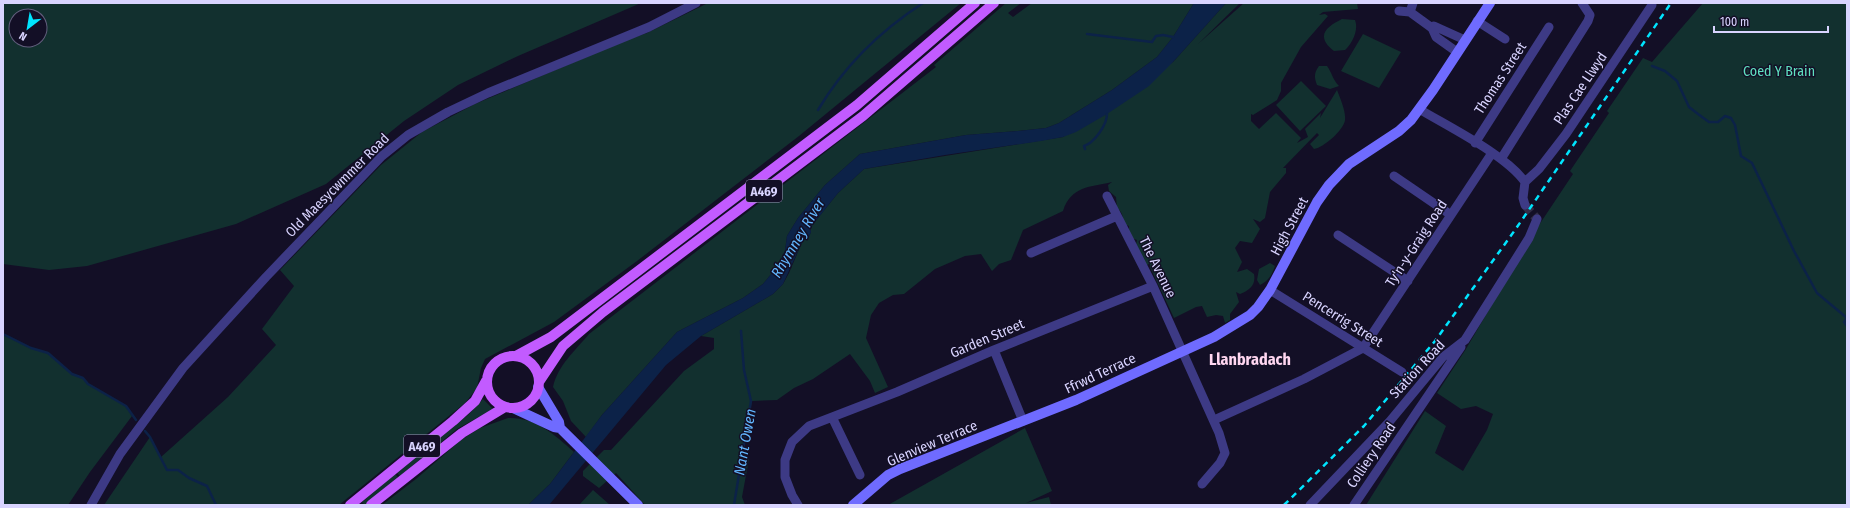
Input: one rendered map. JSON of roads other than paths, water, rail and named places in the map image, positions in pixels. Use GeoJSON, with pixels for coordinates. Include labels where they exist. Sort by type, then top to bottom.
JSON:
{"type":"FeatureCollection","features":[{"type":"Feature","properties":{"kind":"main road","name":"A469"},"geometry":{"type":"LineString","coordinates":[[516,356],[551,337],[857,105],[975,3]]}},
{"type":"Feature","properties":{"kind":"main road","name":"A469"},"geometry":{"type":"LineString","coordinates":[[538,384],[563,346],[592,322],[863,116],[994,3]]}},
{"type":"Feature","properties":{"kind":"main road"},"geometry":{"type":"LineString","coordinates":[[516,356],[530,362],[538,374],[538,384],[535,396],[529,403],[509,408],[498,403],[491,397],[486,381],[488,372],[493,365],[504,358],[516,356]]}},
{"type":"Feature","properties":{"kind":"main road","name":"A469"},"geometry":{"type":"LineString","coordinates":[[350,505],[474,401],[486,381]]}},
{"type":"Feature","properties":{"kind":"main road","name":"A469"},"geometry":{"type":"LineString","coordinates":[[371,505],[462,433],[509,408]]}},
{"type":"Feature","properties":{"kind":"street","name":"Old Maesycwmmer Road"},"geometry":{"type":"LineString","coordinates":[[91,505],[120,454],[183,368],[266,277],[382,156],[408,135],[448,112],[488,93],[649,27],[696,3]]}},
{"type":"Feature","properties":{"kind":"street","name":"High Street"},"geometry":{"type":"LineString","coordinates":[[1182,350],[1214,337],[1238,323],[1258,307],[1270,290],[1317,202],[1329,185],[1349,164],[1399,131],[1419,110],[1490,3]]}},
{"type":"Feature","properties":{"kind":"street"},"geometry":{"type":"LineString","coordinates":[[1501,159],[1588,21],[1590,15],[1582,3]]}},
{"type":"Feature","properties":{"kind":"street","name":"Plas Cae Llwyd"},"geometry":{"type":"LineString","coordinates":[[1525,182],[1539,169],[1566,134],[1652,5]]}},
{"type":"Feature","properties":{"kind":"street"},"geometry":{"type":"LineString","coordinates":[[1399,11],[1412,7],[1432,28],[1436,37],[1457,52]]}},
{"type":"Feature","properties":{"kind":"street"},"geometry":{"type":"LineString","coordinates":[[1477,21],[1505,39]]}},
{"type":"Feature","properties":{"kind":"street"},"geometry":{"type":"LineString","coordinates":[[1432,28],[1434,26],[1441,28],[1465,40]]}},
{"type":"Feature","properties":{"kind":"street","name":"Thomas Street"},"geometry":{"type":"LineString","coordinates":[[1475,143],[1549,27]]}},
{"type":"Feature","properties":{"kind":"street"},"geometry":{"type":"LineString","coordinates":[[1419,110],[1492,153],[1520,175],[1525,182],[1523,198],[1525,205]]}},
{"type":"Feature","properties":{"kind":"street","name":"Ty'n-y-Graig Road"},"geometry":{"type":"LineString","coordinates":[[1363,348],[1492,153]]}},
{"type":"Feature","properties":{"kind":"street"},"geometry":{"type":"LineString","coordinates":[[1394,176],[1451,215]]}},
{"type":"Feature","properties":{"kind":"street","name":"The Avenue"},"geometry":{"type":"LineString","coordinates":[[1108,196],[1153,286],[1196,384],[1214,420],[1224,452],[1220,463],[1202,484]]}},
{"type":"Feature","properties":{"kind":"street"},"geometry":{"type":"LineString","coordinates":[[1030,252],[1118,216]]}},
{"type":"Feature","properties":{"kind":"street","name":"Station Road"},"geometry":{"type":"LineString","coordinates":[[1310,505],[1385,426],[1443,357],[1465,340],[1529,238],[1537,219]]}},
{"type":"Feature","properties":{"kind":"street"},"geometry":{"type":"LineString","coordinates":[[1338,235],[1408,281]]}},
{"type":"Feature","properties":{"kind":"street","name":"Garden Street"},"geometry":{"type":"LineString","coordinates":[[798,505],[792,495],[785,477],[785,460],[792,442],[809,426],[1153,286]]}},
{"type":"Feature","properties":{"kind":"street","name":"Pencerrig Street"},"geometry":{"type":"LineString","coordinates":[[1270,290],[1402,372]]}},
{"type":"Feature","properties":{"kind":"street","name":"Colliery Road"},"geometry":{"type":"LineString","coordinates":[[1354,505],[1465,340]]}},
{"type":"Feature","properties":{"kind":"street"},"geometry":{"type":"LineString","coordinates":[[1214,420],[1304,379],[1363,348]]}},
{"type":"Feature","properties":{"kind":"street"},"geometry":{"type":"LineString","coordinates":[[994,350],[1026,420]]}},
{"type":"Feature","properties":{"kind":"street","name":"Ffrwd Terrace"},"geometry":{"type":"LineString","coordinates":[[1026,420],[1076,400],[1182,350]]}},
{"type":"Feature","properties":{"kind":"street"},"geometry":{"type":"LineString","coordinates":[[538,384],[559,422],[560,428]]}},
{"type":"Feature","properties":{"kind":"street"},"geometry":{"type":"LineString","coordinates":[[509,408],[554,427],[560,428],[638,505]]}},
{"type":"Feature","properties":{"kind":"street"},"geometry":{"type":"LineString","coordinates":[[832,417],[860,475]]}},
{"type":"Feature","properties":{"kind":"street","name":"Glenview Terrace"},"geometry":{"type":"LineString","coordinates":[[853,505],[888,475],[900,469],[1026,420]]}},
{"type":"Feature","properties":{"kind":"water","name":"Rhymney River"},"geometry":{"type":"Polygon","coordinates":[[[1194,3],[1226,3],[1173,62],[1149,86],[1107,114],[1076,132],[1063,137],[1041,141],[864,169],[838,193],[810,228],[811,232],[808,239],[803,240],[783,284],[773,294],[701,336],[666,365],[549,505],[528,505],[550,484],[602,415],[677,332],[743,298],[763,284],[777,267],[785,251],[787,236],[798,218],[825,185],[860,154],[966,135],[1046,128],[1059,123],[1112,90],[1157,57],[1173,37],[1194,3]]]}},
{"type":"Feature","properties":{"kind":"waterway"},"geometry":{"type":"LineString","coordinates":[[818,110],[839,79],[864,50],[892,25],[923,3]]}},
{"type":"Feature","properties":{"kind":"waterway"},"geometry":{"type":"LineString","coordinates":[[1087,34],[1152,42],[1156,36],[1163,35],[1173,37]]}},
{"type":"Feature","properties":{"kind":"waterway"},"geometry":{"type":"LineString","coordinates":[[1652,66],[1665,71],[1677,81],[1689,107],[1709,122],[1718,122],[1725,116],[1731,118],[1735,125],[1741,156],[1752,163],[1794,251],[1817,293],[1847,318]]}},
{"type":"Feature","properties":{"kind":"waterway"},"geometry":{"type":"LineString","coordinates":[[1085,149],[1084,146],[1092,141],[1102,128],[1107,114]]}},
{"type":"Feature","properties":{"kind":"waterway"},"geometry":{"type":"LineString","coordinates":[[1847,318],[1844,322],[1847,326]]}},
{"type":"Feature","properties":{"kind":"waterway","name":"Nant Owen"},"geometry":{"type":"LineString","coordinates":[[734,505],[751,401],[744,370],[741,331]]}},
{"type":"Feature","properties":{"kind":"waterway"},"geometry":{"type":"LineString","coordinates":[[3,334],[31,348],[48,353],[72,374],[83,378],[88,384],[126,406],[136,420]]}},
{"type":"Feature","properties":{"kind":"waterway"},"geometry":{"type":"LineString","coordinates":[[145,431],[150,437],[167,470],[178,470],[189,478],[207,486],[216,505]]}},
{"type":"Feature","properties":{"kind":"tunnel"},"geometry":{"type":"LineString","coordinates":[[1525,205],[1537,219]]}},
{"type":"Feature","properties":{"kind":"railway"},"geometry":{"type":"LineString","coordinates":[[1284,505],[1364,426],[1435,341],[1515,230],[1671,3]]}},
{"type":"Feature","properties":{"kind":"district","name":"Llanbradach"},"geometry":{"type":"Point","coordinates":[1250,359]}},
{"type":"Feature","properties":{"kind":"park label","name":"Coed Y Brain"},"geometry":{"type":"Point","coordinates":[1779,71]}}]}
